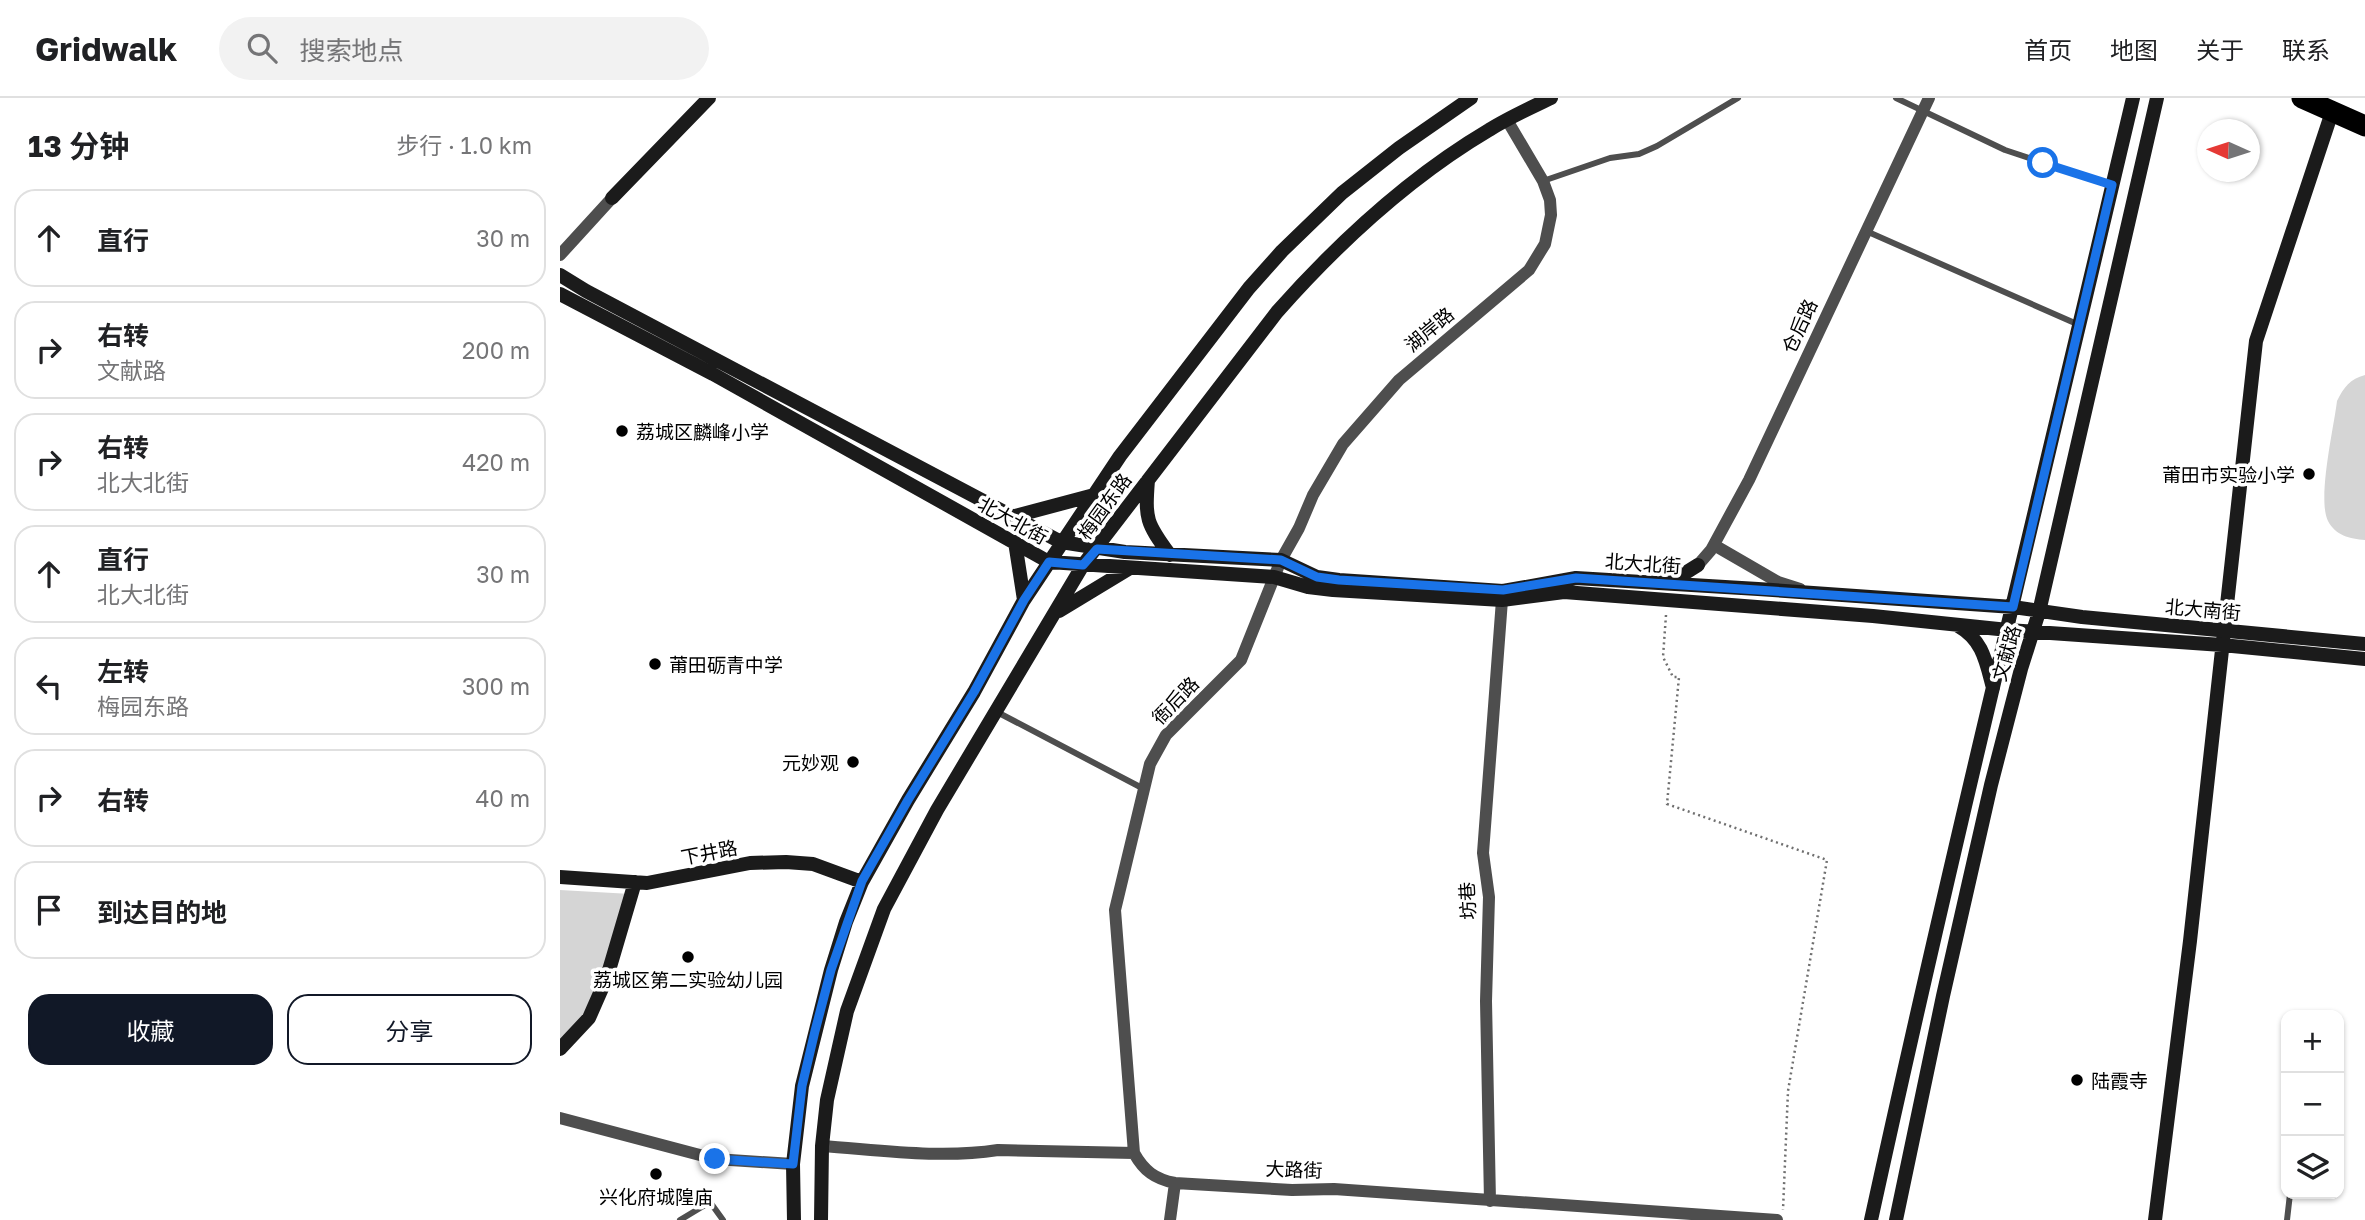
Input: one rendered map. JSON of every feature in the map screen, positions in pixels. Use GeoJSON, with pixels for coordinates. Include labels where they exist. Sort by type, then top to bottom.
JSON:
{"type":"FeatureCollection","features":[{"type":"Feature","properties":{"kind":"highway"},"geometry":{"type":"LineString","coordinates":[[2302,98],[2365,126]]}},
{"type":"Feature","properties":{"kind":"main road"},"geometry":{"type":"LineString","coordinates":[[612,198],[709,98]]}},
{"type":"Feature","properties":{"kind":"main road","name":"梅园东路"},"geometry":{"type":"LineString","coordinates":[[794,1220],[793,1164],[802,1086],[831,970],[862,881],[974,692],[1024,600],[1120,456],[1249,288],[1282,251],[1342,193],[1399,148],[1471,98]]}},
{"type":"Feature","properties":{"kind":"main road","name":"梅园东路"},"geometry":{"type":"LineString","coordinates":[[821,1220],[822,1146],[827,1100],[847,1011],[877,926],[937,810],[1083,565],[1277,312],[1308,276],[1365,220],[1421,177],[1489,130],[1551,98]]}},
{"type":"Feature","properties":{"kind":"main road","name":"文献路"},"geometry":{"type":"LineString","coordinates":[[1871,1220],[1961,823],[2133,98]]}},
{"type":"Feature","properties":{"kind":"main road","name":"文献路"},"geometry":{"type":"LineString","coordinates":[[1896,1220],[1972,866],[2038,632],[2039,612],[2157,98]]}},
{"type":"Feature","properties":{"kind":"main road"},"geometry":{"type":"LineString","coordinates":[[2155,1220],[2190,941],[2256,341],[2332,112]]}},
{"type":"Feature","properties":{"kind":"main road","name":"北大北街"},"geometry":{"type":"LineString","coordinates":[[560,275],[1061,542],[1097,549],[1277,569],[1339,580],[1503,590],[1576,578],[2013,607],[2039,612]]}},
{"type":"Feature","properties":{"kind":"main road","name":"北大北街"},"geometry":{"type":"LineString","coordinates":[[560,294],[713,374],[1049,562],[1130,568],[1277,569],[1308,587],[1334,590],[1502,600],[1564,592],[2038,632]]}},
{"type":"Feature","properties":{"kind":"main road"},"geometry":{"type":"LineString","coordinates":[[1148,478],[1146,512],[1150,529],[1170,555]]}},
{"type":"Feature","properties":{"kind":"main road"},"geometry":{"type":"LineString","coordinates":[[1011,517],[1094,495]]}},
{"type":"Feature","properties":{"kind":"main road"},"geometry":{"type":"LineString","coordinates":[[1015,542],[1024,600]]}},
{"type":"Feature","properties":{"kind":"main road"},"geometry":{"type":"LineString","coordinates":[[1639,583],[1682,575],[1698,565]]}},
{"type":"Feature","properties":{"kind":"main road"},"geometry":{"type":"LineString","coordinates":[[1055,614],[1130,568]]}},
{"type":"Feature","properties":{"kind":"main road","name":"北大南街"},"geometry":{"type":"LineString","coordinates":[[2039,612],[2365,659]]}},
{"type":"Feature","properties":{"kind":"main road"},"geometry":{"type":"LineString","coordinates":[[1954,624],[1972,634],[1985,657],[1993,691]]}},
{"type":"Feature","properties":{"kind":"main road","name":"北大南街"},"geometry":{"type":"LineString","coordinates":[[2038,632],[2365,644]]}},
{"type":"Feature","properties":{"kind":"main road","name":"下井路"},"geometry":{"type":"LineString","coordinates":[[560,877],[648,883],[750,863],[786,862],[813,864],[862,881]]}},
{"type":"Feature","properties":{"kind":"main road"},"geometry":{"type":"LineString","coordinates":[[560,1049],[589,1018],[607,977],[635,882]]}},
{"type":"Feature","properties":{"kind":"street","name":"仓后路"},"geometry":{"type":"LineString","coordinates":[[1698,565],[1714,545],[1749,480],[1928,98]]}},
{"type":"Feature","properties":{"kind":"street","name":"湖岸路"},"geometry":{"type":"LineString","coordinates":[[1277,569],[1313,495],[1343,444],[1399,380],[1530,270],[1545,244],[1551,215],[1550,200],[1543,181],[1507,120]]}},
{"type":"Feature","properties":{"kind":"street"},"geometry":{"type":"LineString","coordinates":[[560,255],[612,198]]}},
{"type":"Feature","properties":{"kind":"street"},"geometry":{"type":"LineString","coordinates":[[1714,545],[1779,582],[1814,594]]}},
{"type":"Feature","properties":{"kind":"street","name":"衙后路"},"geometry":{"type":"LineString","coordinates":[[1133,1153],[1115,910],[1150,764],[1166,734],[1241,660],[1277,569]]}},
{"type":"Feature","properties":{"kind":"street","name":"坊巷"},"geometry":{"type":"LineString","coordinates":[[1490,1201],[1486,1001],[1489,897],[1483,852],[1502,600]]}},
{"type":"Feature","properties":{"kind":"street"},"geometry":{"type":"LineString","coordinates":[[560,1118],[715,1159],[793,1164]]}},
{"type":"Feature","properties":{"kind":"street"},"geometry":{"type":"LineString","coordinates":[[822,1146],[919,1153],[981,1153],[998,1150],[1133,1153]]}},
{"type":"Feature","properties":{"kind":"street","name":"大路街"},"geometry":{"type":"LineString","coordinates":[[1133,1153],[1147,1171],[1161,1180],[1175,1183],[1292,1190],[1334,1189],[1780,1220]]}},
{"type":"Feature","properties":{"kind":"street"},"geometry":{"type":"LineString","coordinates":[[1170,1220],[1175,1183]]}},
{"type":"Feature","properties":{"kind":"lane"},"geometry":{"type":"LineString","coordinates":[[1543,181],[1609,158],[1639,154],[1738,98]]}},
{"type":"Feature","properties":{"kind":"lane"},"geometry":{"type":"LineString","coordinates":[[1896,98],[2004,150],[2112,185]]}},
{"type":"Feature","properties":{"kind":"lane"},"geometry":{"type":"LineString","coordinates":[[1864,231],[2079,325]]}},
{"type":"Feature","properties":{"kind":"lane"},"geometry":{"type":"LineString","coordinates":[[997,712],[1144,789]]}},
{"type":"Feature","properties":{"kind":"lane"},"geometry":{"type":"LineString","coordinates":[[2287,1220],[2289,1199]]}},
{"type":"Feature","properties":{"kind":"lane"},"geometry":{"type":"LineString","coordinates":[[680,1220],[710,1202],[723,1220]]}},
{"type":"Feature","properties":{"kind":"path"},"geometry":{"type":"LineString","coordinates":[[1667,601],[1663,657],[1673,677],[1679,677],[1667,804],[1827,860],[1788,1091],[1780,1220]]}},
{"type":"Feature","properties":{"kind":"shaded area"},"geometry":{"type":"Polygon","coordinates":[[[2365,375],[2365,540],[2349,537],[2335,530],[2328,521],[2324,497],[2337,401],[2348,384],[2365,375]]]}},
{"type":"Feature","properties":{"kind":"shaded area"},"geometry":{"type":"Polygon","coordinates":[[[560,890],[631,894],[589,1018],[560,1049],[560,890]]]}},
{"type":"Feature","properties":{"kind":"place","name":"荔城区麟峰小学"},"geometry":{"type":"Point","coordinates":[622,431]}},
{"type":"Feature","properties":{"kind":"place","name":"莆田市实验小学"},"geometry":{"type":"Point","coordinates":[2309,474]}},
{"type":"Feature","properties":{"kind":"place","name":"莆田砺青中学"},"geometry":{"type":"Point","coordinates":[655,664]}},
{"type":"Feature","properties":{"kind":"place","name":"元妙观"},"geometry":{"type":"Point","coordinates":[853,762]}},
{"type":"Feature","properties":{"kind":"place","name":"荔城区第二实验幼儿园"},"geometry":{"type":"Point","coordinates":[688,957]}},
{"type":"Feature","properties":{"kind":"place","name":"陆霞寺"},"geometry":{"type":"Point","coordinates":[2077,1080]}},
{"type":"Feature","properties":{"kind":"place","name":"兴化府城隍庙"},"geometry":{"type":"Point","coordinates":[656,1174]}},
{"type":"Feature","properties":{"kind":"route"},"geometry":{"type":"LineString","coordinates":[[715,1159],[793,1164],[802,1086],[815,1031],[846,922],[862,881],[974,692],[1024,600],[1049,562],[1083,565],[1097,549],[1281,560],[1317,577],[1339,580],[1503,590],[1576,578],[2013,607],[2112,185],[2043,163]]}}]}
